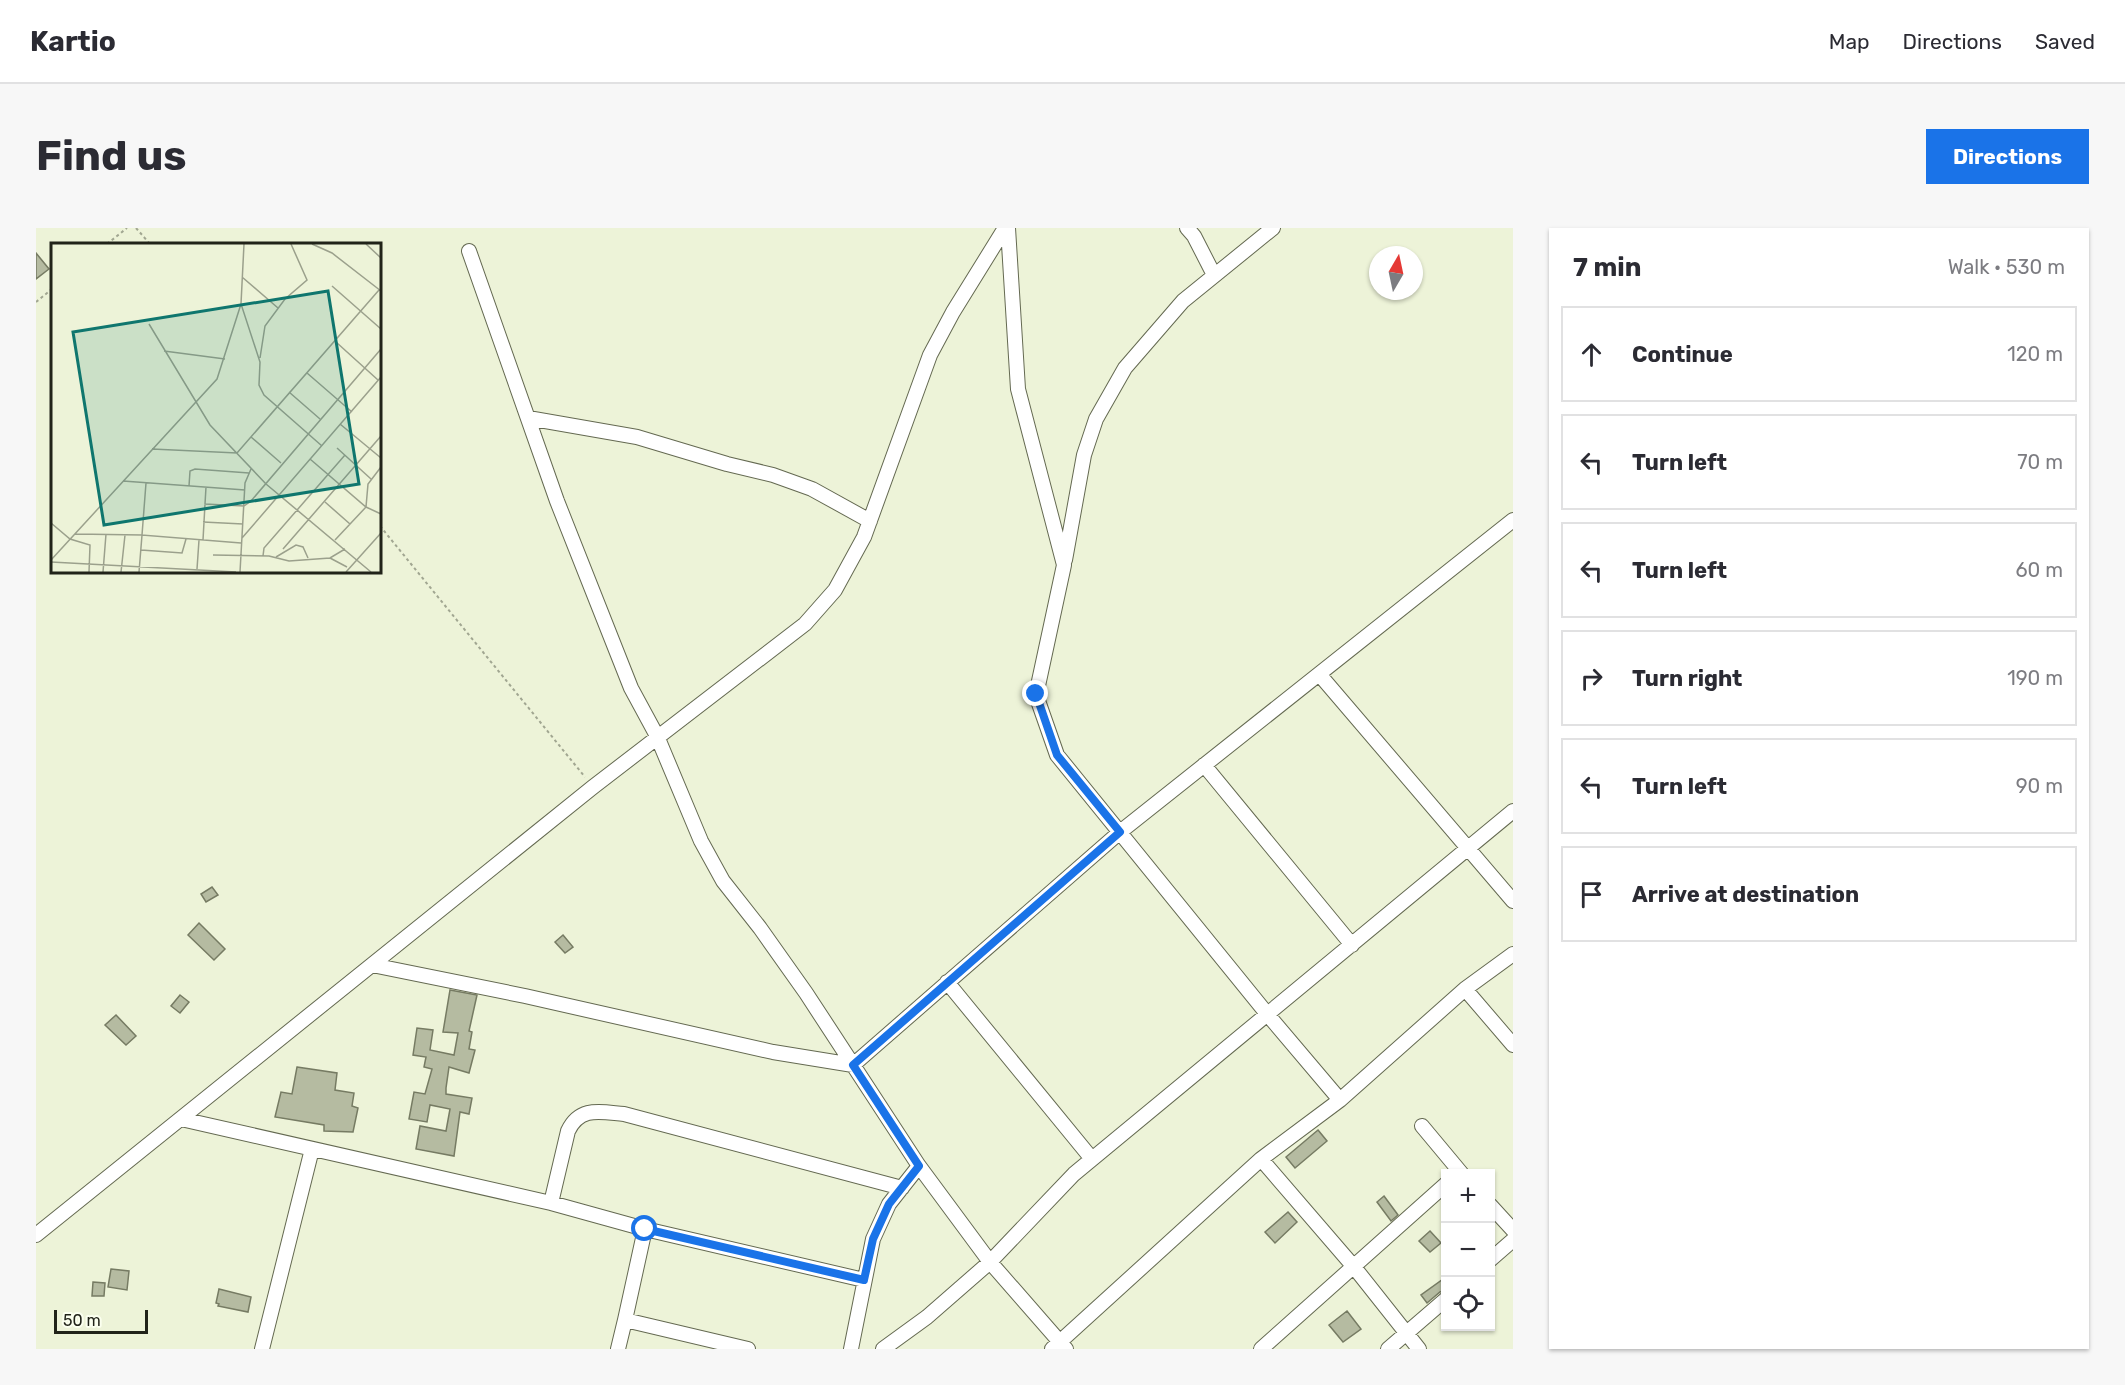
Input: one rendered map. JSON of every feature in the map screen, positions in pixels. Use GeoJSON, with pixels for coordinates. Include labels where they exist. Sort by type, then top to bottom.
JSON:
{"type":"FeatureCollection","features":[{"type":"Feature","properties":{"kind":"street"},"geometry":{"type":"LineString","coordinates":[[36,1235],[657,736],[806,624],[835,590],[864,537],[930,356],[963,294],[1006,228]]}},
{"type":"Feature","properties":{"kind":"street"},"geometry":{"type":"LineString","coordinates":[[1006,228],[1018,389],[1064,565]]}},
{"type":"Feature","properties":{"kind":"street"},"geometry":{"type":"LineString","coordinates":[[1187,228],[1194,236],[1214,275]]}},
{"type":"Feature","properties":{"kind":"street"},"geometry":{"type":"LineString","coordinates":[[1273,228],[1183,301],[1125,368],[1096,418],[1084,455],[1064,565],[1036,694],[1057,755],[1340,1100]]}},
{"type":"Feature","properties":{"kind":"street"},"geometry":{"type":"LineString","coordinates":[[469,251],[557,501],[631,688],[657,736],[701,841],[723,881],[806,993],[919,1166],[990,1262],[1059,1347],[1261,1159],[1340,1100],[1465,989],[1513,954]]}},
{"type":"Feature","properties":{"kind":"street"},"geometry":{"type":"LineString","coordinates":[[528,418],[638,437],[727,464],[774,475],[812,489],[870,520]]}},
{"type":"Feature","properties":{"kind":"street"},"geometry":{"type":"LineString","coordinates":[[853,1065],[1120,832],[1512,523]]}},
{"type":"Feature","properties":{"kind":"street"},"geometry":{"type":"LineString","coordinates":[[1319,674],[1513,901]]}},
{"type":"Feature","properties":{"kind":"street"},"geometry":{"type":"LineString","coordinates":[[1204,765],[1352,945]]}},
{"type":"Feature","properties":{"kind":"street"},"geometry":{"type":"LineString","coordinates":[[883,1349],[927,1317],[990,1262],[1074,1174],[1513,810]]}},
{"type":"Feature","properties":{"kind":"street"},"geometry":{"type":"LineString","coordinates":[[372,965],[525,996],[773,1052],[853,1065]]}},
{"type":"Feature","properties":{"kind":"street"},"geometry":{"type":"LineString","coordinates":[[947,982],[1092,1159]]}},
{"type":"Feature","properties":{"kind":"street"},"geometry":{"type":"LineString","coordinates":[[1465,989],[1513,1045]]}},
{"type":"Feature","properties":{"kind":"street"},"geometry":{"type":"LineString","coordinates":[[551,1203],[568,1131],[573,1120],[583,1113],[598,1112],[624,1114],[902,1188]]}},
{"type":"Feature","properties":{"kind":"street"},"geometry":{"type":"LineString","coordinates":[[181,1119],[551,1203],[645,1229],[864,1280]]}},
{"type":"Feature","properties":{"kind":"street"},"geometry":{"type":"LineString","coordinates":[[1422,1126],[1457,1169]]}},
{"type":"Feature","properties":{"kind":"street"},"geometry":{"type":"LineString","coordinates":[[262,1349],[312,1149]]}},
{"type":"Feature","properties":{"kind":"street"},"geometry":{"type":"LineString","coordinates":[[1261,1159],[1354,1267],[1419,1349]]}},
{"type":"Feature","properties":{"kind":"street"},"geometry":{"type":"LineString","coordinates":[[851,1349],[873,1239],[889,1204],[919,1166]]}},
{"type":"Feature","properties":{"kind":"street"},"geometry":{"type":"LineString","coordinates":[[1261,1349],[1441,1189]]}},
{"type":"Feature","properties":{"kind":"street"},"geometry":{"type":"LineString","coordinates":[[1495,1210],[1513,1230]]}},
{"type":"Feature","properties":{"kind":"street"},"geometry":{"type":"LineString","coordinates":[[618,1349],[645,1229]]}},
{"type":"Feature","properties":{"kind":"street"},"geometry":{"type":"LineString","coordinates":[[1495,1256],[1513,1240]]}},
{"type":"Feature","properties":{"kind":"street"},"geometry":{"type":"LineString","coordinates":[[1388,1349],[1441,1303]]}},
{"type":"Feature","properties":{"kind":"street"},"geometry":{"type":"LineString","coordinates":[[625,1320],[748,1349]]}},
{"type":"Feature","properties":{"kind":"path"},"geometry":{"type":"LineString","coordinates":[[108,243],[127,228]]}},
{"type":"Feature","properties":{"kind":"path"},"geometry":{"type":"LineString","coordinates":[[136,228],[149,243]]}},
{"type":"Feature","properties":{"kind":"path"},"geometry":{"type":"LineString","coordinates":[[36,302],[51,290]]}},
{"type":"Feature","properties":{"kind":"path"},"geometry":{"type":"LineString","coordinates":[[381,527],[593,787]]}},
{"type":"Feature","properties":{"kind":"building"},"geometry":{"type":"Polygon","coordinates":[[[36,253],[49,269],[36,279],[36,253]]]}},
{"type":"Feature","properties":{"kind":"building"},"geometry":{"type":"Polygon","coordinates":[[[212,887],[218,895],[206,902],[201,894],[212,887]]]}},
{"type":"Feature","properties":{"kind":"building"},"geometry":{"type":"Polygon","coordinates":[[[199,923],[225,949],[214,960],[188,935],[199,923]]]}},
{"type":"Feature","properties":{"kind":"building"},"geometry":{"type":"Polygon","coordinates":[[[563,935],[573,947],[565,953],[555,942],[563,935]]]}},
{"type":"Feature","properties":{"kind":"building"},"geometry":{"type":"Polygon","coordinates":[[[450,990],[477,995],[469,1031],[472,1032],[469,1049],[475,1050],[469,1073],[449,1067],[446,1088],[446,1094],[472,1098],[469,1114],[460,1112],[454,1156],[416,1149],[420,1126],[446,1131],[450,1109],[430,1105],[427,1122],[409,1119],[414,1092],[425,1094],[432,1069],[424,1067],[426,1057],[413,1055],[417,1028],[433,1030],[430,1050],[454,1055],[458,1033],[443,1032],[450,990]]]}},
{"type":"Feature","properties":{"kind":"building"},"geometry":{"type":"Polygon","coordinates":[[[180,995],[189,1002],[180,1013],[171,1006],[180,995]]]}},
{"type":"Feature","properties":{"kind":"building"},"geometry":{"type":"Polygon","coordinates":[[[116,1015],[136,1036],[126,1045],[105,1025],[116,1015]]]}},
{"type":"Feature","properties":{"kind":"building"},"geometry":{"type":"Polygon","coordinates":[[[297,1067],[337,1073],[335,1090],[354,1093],[352,1106],[358,1108],[353,1132],[324,1131],[324,1125],[275,1117],[281,1092],[292,1094],[297,1067]]]}},
{"type":"Feature","properties":{"kind":"building"},"geometry":{"type":"Polygon","coordinates":[[[1318,1130],[1327,1141],[1295,1168],[1286,1157],[1318,1130]]]}},
{"type":"Feature","properties":{"kind":"building"},"geometry":{"type":"Polygon","coordinates":[[[1384,1196],[1398,1215],[1391,1221],[1377,1202],[1384,1196]]]}},
{"type":"Feature","properties":{"kind":"building"},"geometry":{"type":"Polygon","coordinates":[[[1288,1212],[1297,1222],[1275,1243],[1265,1232],[1288,1212]]]}},
{"type":"Feature","properties":{"kind":"building"},"geometry":{"type":"Polygon","coordinates":[[[1430,1231],[1441,1243],[1430,1252],[1419,1241],[1430,1231]]]}},
{"type":"Feature","properties":{"kind":"building"},"geometry":{"type":"Polygon","coordinates":[[[111,1269],[129,1271],[127,1290],[108,1287],[111,1269]]]}},
{"type":"Feature","properties":{"kind":"building"},"geometry":{"type":"Polygon","coordinates":[[[1441,1281],[1441,1292],[1427,1303],[1421,1295],[1441,1281]]]}},
{"type":"Feature","properties":{"kind":"building"},"geometry":{"type":"Polygon","coordinates":[[[93,1282],[105,1283],[104,1296],[92,1296],[93,1282]]]}},
{"type":"Feature","properties":{"kind":"building"},"geometry":{"type":"Polygon","coordinates":[[[219,1289],[251,1297],[248,1312],[218,1306],[219,1304],[216,1303],[219,1289]]]}},
{"type":"Feature","properties":{"kind":"building"},"geometry":{"type":"Polygon","coordinates":[[[1347,1311],[1361,1329],[1343,1342],[1329,1325],[1347,1311]]]}},
{"type":"Feature","properties":{"kind":"route"},"geometry":{"type":"LineString","coordinates":[[645,1229],[864,1280],[873,1239],[889,1204],[919,1166],[853,1065],[1120,832],[1057,755],[1036,694]]}}]}
